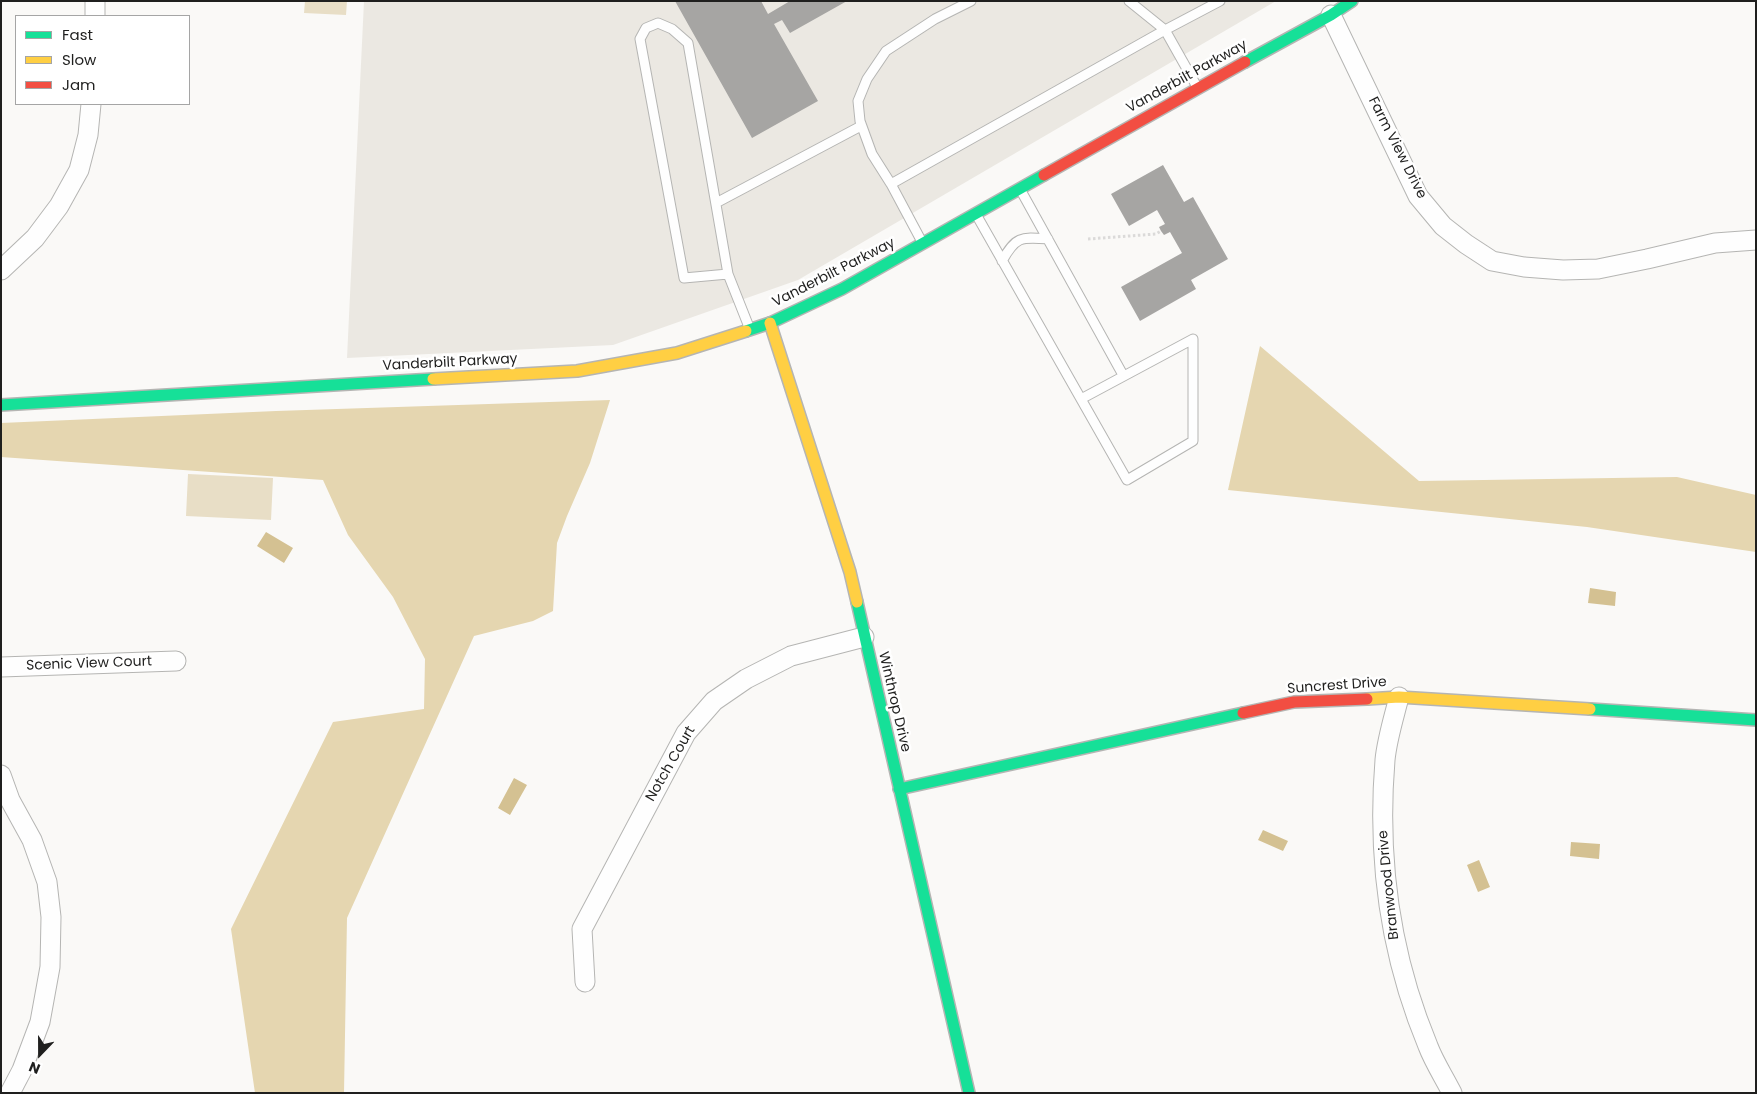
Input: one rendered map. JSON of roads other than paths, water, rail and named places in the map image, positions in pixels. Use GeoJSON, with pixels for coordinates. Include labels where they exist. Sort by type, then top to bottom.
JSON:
{"type":"FeatureCollection","features":[{"type":"Feature","properties":{"kind":"street"},"geometry":{"type":"LineString","coordinates":[[95,1],[95,15]]}},
{"type":"Feature","properties":{"kind":"street","name":"Vanderbilt Parkway"},"geometry":{"type":"LineString","coordinates":[[1,405],[577,371],[677,352],[770,323],[842,289],[1330,11],[1352,1]]}},
{"type":"Feature","properties":{"kind":"street","name":"Farm View Drive"},"geometry":{"type":"LineString","coordinates":[[1330,11],[1418,196],[1443,226],[1492,261],[1534,268],[1563,270],[1598,269],[1715,243],[1756,240]]}},
{"type":"Feature","properties":{"kind":"street"},"geometry":{"type":"LineString","coordinates":[[1,270],[35,238],[59,206],[79,170],[88,134],[90,105]]}},
{"type":"Feature","properties":{"kind":"street","name":"Winthrop Drive"},"geometry":{"type":"LineString","coordinates":[[770,323],[850,572],[898,789],[969,1093]]}},
{"type":"Feature","properties":{"kind":"street","name":"Notch Court"},"geometry":{"type":"LineString","coordinates":[[585,982],[582,929],[686,733],[714,701],[746,679],[791,656],[864,637]]}},
{"type":"Feature","properties":{"kind":"street","name":"Scenic View Court"},"geometry":{"type":"LineString","coordinates":[[1,667],[176,661]]}},
{"type":"Feature","properties":{"kind":"street","name":"Suncrest Drive"},"geometry":{"type":"LineString","coordinates":[[898,789],[1294,702],[1399,697],[1756,720]]}},
{"type":"Feature","properties":{"kind":"street","name":"Branwood Drive"},"geometry":{"type":"LineString","coordinates":[[1399,697],[1386,758],[1382,824],[1386,884],[1395,947],[1411,1000],[1428,1047],[1452,1093]]}},
{"type":"Feature","properties":{"kind":"street"},"geometry":{"type":"LineString","coordinates":[[1,775],[10,800],[32,840],[47,882],[51,917],[50,967],[40,1022],[22,1070],[10,1093]]}},
{"type":"Feature","properties":{"kind":"lane"},"geometry":{"type":"LineString","coordinates":[[923,243],[891,184],[872,154],[861,126],[858,101],[867,80],[886,51],[935,19],[971,1]]}},
{"type":"Feature","properties":{"kind":"lane"},"geometry":{"type":"LineString","coordinates":[[1129,1],[1165,30],[1197,88]]}},
{"type":"Feature","properties":{"kind":"lane"},"geometry":{"type":"LineString","coordinates":[[891,184],[1220,1]]}},
{"type":"Feature","properties":{"kind":"lane"},"geometry":{"type":"LineString","coordinates":[[728,274],[684,278],[640,39],[646,28],[658,23],[672,29],[688,43],[728,274],[750,329]]}},
{"type":"Feature","properties":{"kind":"lane"},"geometry":{"type":"LineString","coordinates":[[716,203],[861,126]]}},
{"type":"Feature","properties":{"kind":"lane"},"geometry":{"type":"LineString","coordinates":[[1020,188],[1124,375]]}},
{"type":"Feature","properties":{"kind":"lane"},"geometry":{"type":"LineString","coordinates":[[975,214],[1127,480],[1193,441],[1193,339],[1081,399]]}},
{"type":"Feature","properties":{"kind":"lane"},"geometry":{"type":"LineString","coordinates":[[1002,261],[1010,246],[1018,240],[1027,238],[1048,239]]}}]}
